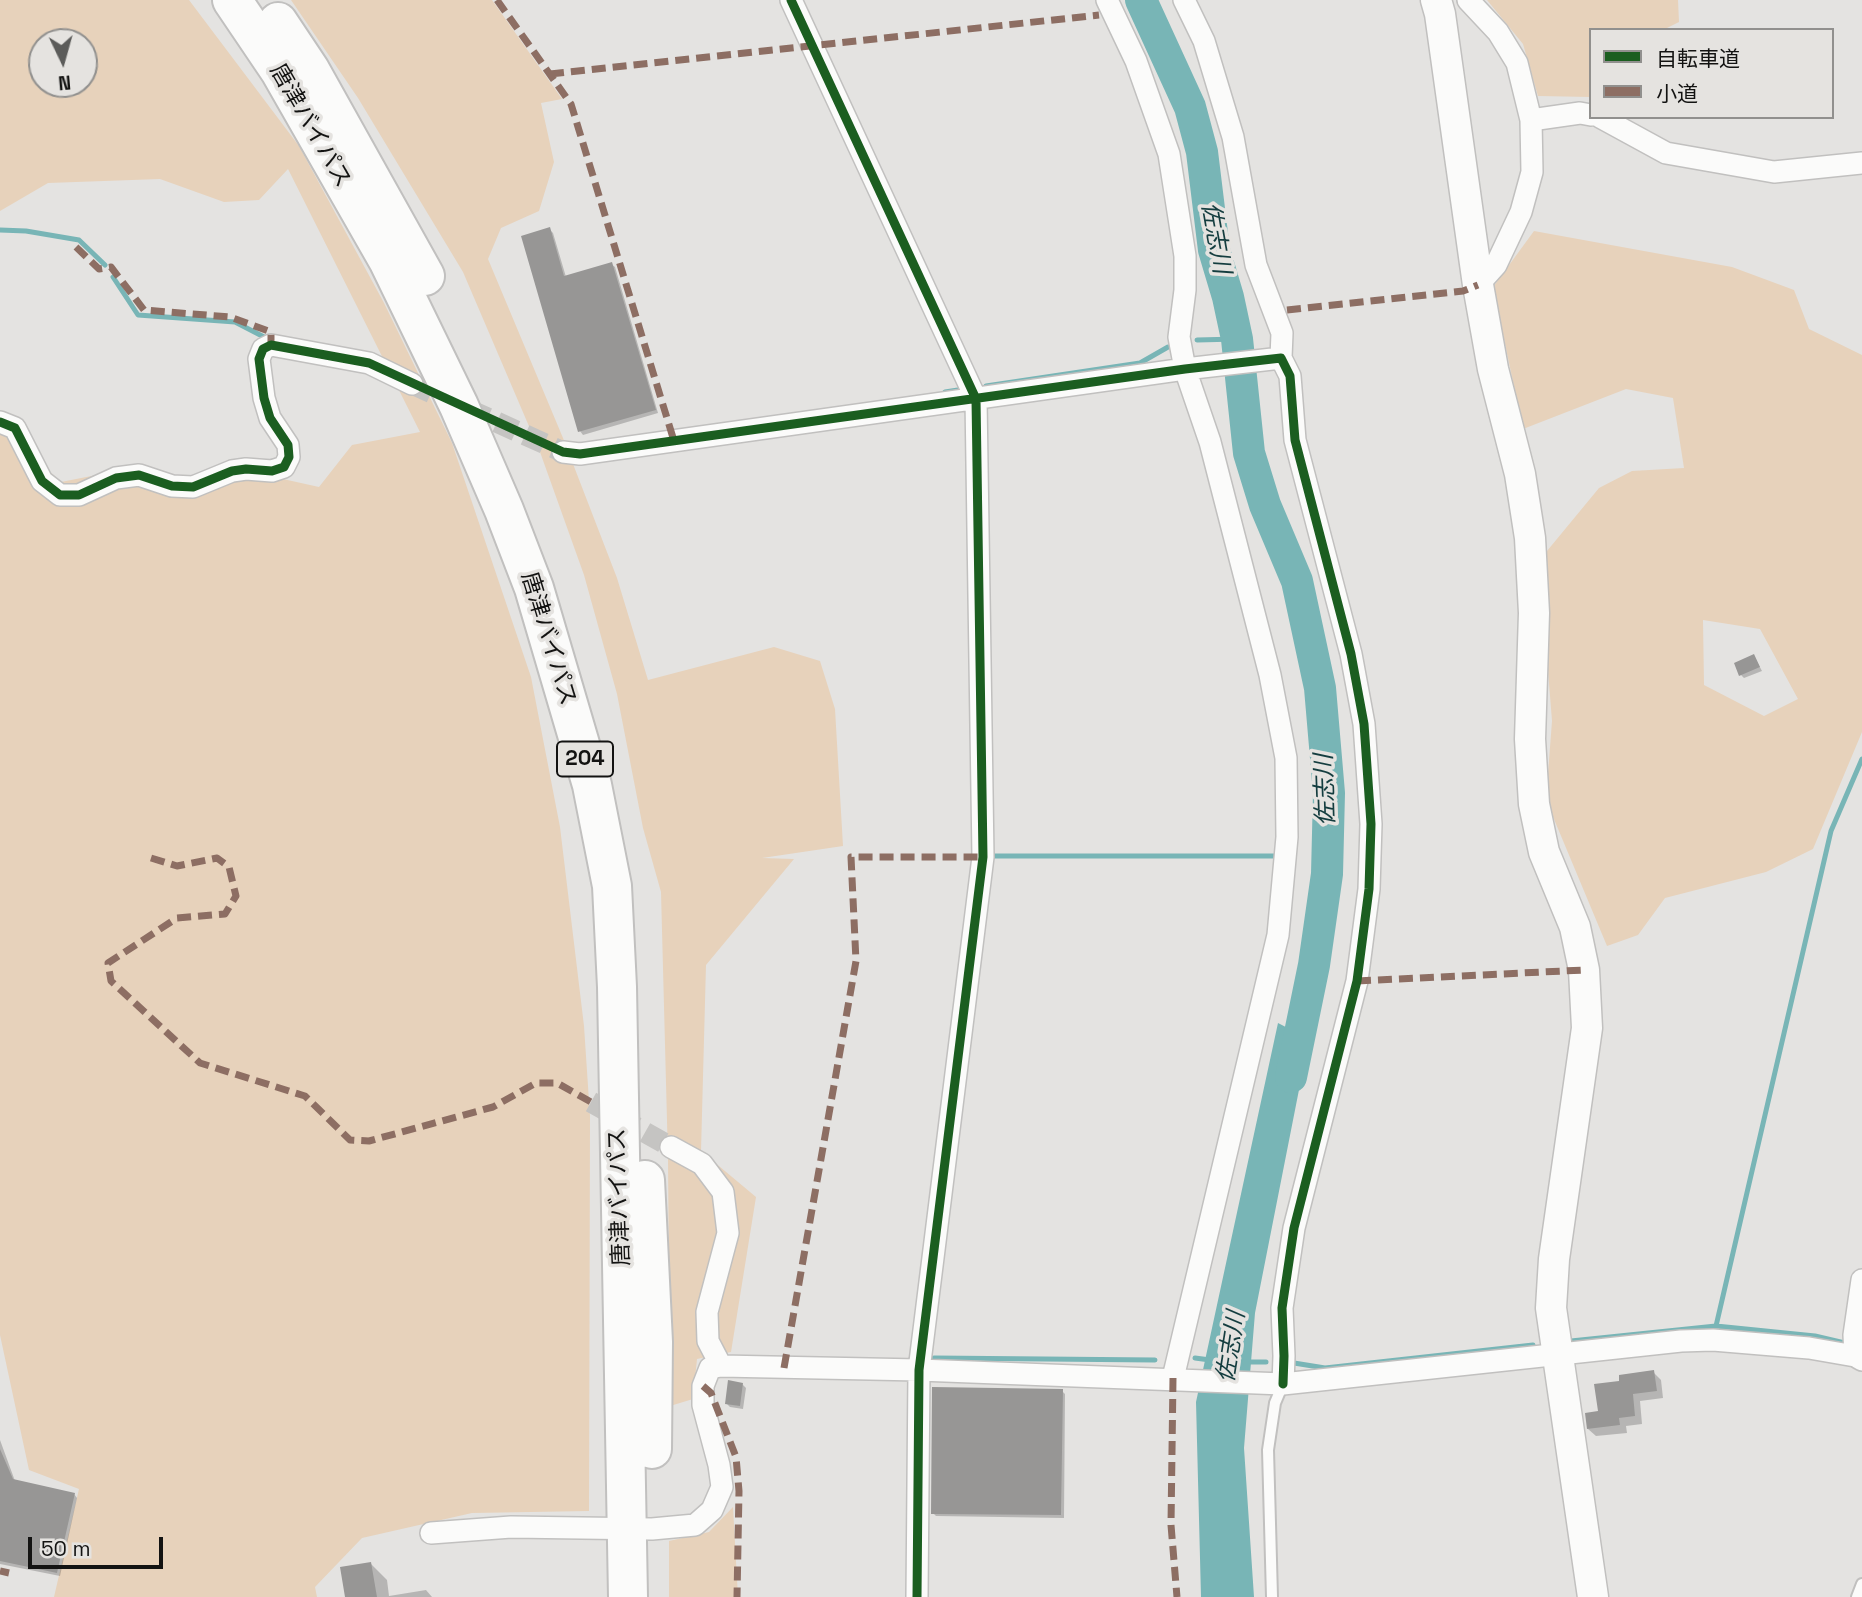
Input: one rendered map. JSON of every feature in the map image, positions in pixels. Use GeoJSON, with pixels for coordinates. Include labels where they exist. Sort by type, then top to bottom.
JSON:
{"type":"FeatureCollection","features":[{"type":"Feature","properties":{"kind":"highway","name":"唐津バイパス"},"geometry":{"type":"LineString","coordinates":[[232,0],[279,71],[387,260],[459,406],[534,588],[592,785],[612,886],[625,1399],[638,1528],[653,1597]]}},
{"type":"Feature","properties":{"kind":"highway","name":"唐津バイパス"},"geometry":{"type":"LineString","coordinates":[[264,0],[317,82],[400,227],[443,310],[529,508],[556,583],[599,722],[634,875],[642,1001],[642,1126],[653,1342],[638,1528],[628,1597]]}},
{"type":"Feature","properties":{"kind":"street"},"geometry":{"type":"LineString","coordinates":[[791,0],[976,399],[983,857],[919,1370],[917,1597]]}},
{"type":"Feature","properties":{"kind":"street"},"geometry":{"type":"LineString","coordinates":[[1107,0],[1136,61],[1169,154],[1185,256],[1185,290],[1179,337],[1191,368],[1270,674],[1286,758],[1287,837],[1278,935],[1173,1378]]}},
{"type":"Feature","properties":{"kind":"street"},"geometry":{"type":"LineString","coordinates":[[1184,0],[1205,41],[1233,137],[1256,265],[1282,333],[1278,358],[1290,376],[1295,440],[1351,654],[1364,723],[1371,824],[1369,888],[1357,981],[1294,1228],[1282,1308],[1283,1384]]}},
{"type":"Feature","properties":{"kind":"street"},"geometry":{"type":"LineString","coordinates":[[1436,0],[1478,285],[1493,369],[1520,474],[1530,538],[1534,613],[1531,739],[1534,804],[1544,852],[1575,927],[1584,970],[1587,1028],[1554,1259],[1551,1308],[1593,1597]]}},
{"type":"Feature","properties":{"kind":"street"},"geometry":{"type":"LineString","coordinates":[[1468,0],[1498,32],[1517,63],[1531,120],[1532,173],[1521,212],[1496,265],[1478,285]]}},
{"type":"Feature","properties":{"kind":"street"},"geometry":{"type":"LineString","coordinates":[[1531,120],[1580,113],[1589,115]]}},
{"type":"Feature","properties":{"kind":"street"},"geometry":{"type":"LineString","coordinates":[[1604,119],[1666,153],[1774,172],[1862,163]]}},
{"type":"Feature","properties":{"kind":"street"},"geometry":{"type":"LineString","coordinates":[[0,422],[15,428],[42,481],[60,495],[79,495],[116,478],[139,475],[172,486],[193,487],[232,471],[272,471],[284,467],[289,457],[288,445],[270,418],[264,398],[259,359],[263,349],[271,345],[369,363],[412,384]]}},
{"type":"Feature","properties":{"kind":"street"},"geometry":{"type":"LineString","coordinates":[[563,452],[580,454],[1278,358]]}},
{"type":"Feature","properties":{"kind":"street"},"geometry":{"type":"LineString","coordinates":[[671,1147],[702,1164],[723,1192],[728,1233],[707,1312],[708,1341],[721,1366]]}},
{"type":"Feature","properties":{"kind":"street"},"geometry":{"type":"LineString","coordinates":[[430,1533],[511,1527],[638,1528],[695,1525],[712,1510],[722,1487],[703,1405],[703,1386],[710,1368],[721,1366],[1173,1378],[1283,1384],[1681,1340],[1857,1350],[1862,1280]]}},
{"type":"Feature","properties":{"kind":"lane"},"geometry":{"type":"LineString","coordinates":[[1272,1597],[1268,1450],[1275,1403],[1283,1384]]}},
{"type":"Feature","properties":{"kind":"lane"},"geometry":{"type":"LineString","coordinates":[[1857,1597],[1862,1584]]}},
{"type":"Feature","properties":{"kind":"shaded area"},"geometry":{"type":"Polygon","coordinates":[[[0,0],[189,0],[299,146],[384,303],[452,443],[531,677],[560,827],[584,1026],[590,1116],[589,1511],[472,1513],[362,1538],[315,1587],[317,1597],[54,1597],[79,1489],[29,1470],[0,1335],[0,434],[15,439],[61,482],[137,467],[194,484],[238,469],[319,487],[352,445],[420,432],[288,169],[259,200],[224,202],[160,179],[48,183],[0,211],[0,0]]]}},
{"type":"Feature","properties":{"kind":"shaded area"},"geometry":{"type":"Polygon","coordinates":[[[291,0],[492,0],[562,99],[541,103],[554,162],[539,211],[501,228],[488,259],[563,438],[617,578],[648,680],[774,647],[820,661],[835,709],[843,846],[762,858],[794,859],[706,965],[701,1151],[756,1197],[731,1352],[697,1359],[693,1399],[670,1406],[668,1159],[661,892],[643,828],[617,694],[584,575],[540,452],[463,272],[358,98],[291,0]]]}},
{"type":"Feature","properties":{"kind":"shaded area"},"geometry":{"type":"Polygon","coordinates":[[[1487,0],[1678,0],[1679,22],[1667,28],[1589,28],[1589,97],[1538,96],[1523,44],[1487,0]]]}},
{"type":"Feature","properties":{"kind":"shaded area"},"geometry":{"type":"Polygon","coordinates":[[[1534,231],[1732,267],[1794,290],[1809,329],[1862,355],[1862,732],[1813,849],[1766,872],[1665,898],[1638,935],[1607,946],[1546,800],[1552,721],[1542,595],[1547,551],[1599,488],[1632,471],[1684,468],[1673,398],[1626,389],[1523,429],[1493,287],[1534,231]],[[1703,620],[1704,685],[1764,716],[1798,699],[1760,629],[1703,620]]]}},
{"type":"Feature","properties":{"kind":"shaded area"},"geometry":{"type":"Polygon","coordinates":[[[733,1507],[738,1597],[669,1597],[669,1541],[709,1532],[733,1507]]]}},
{"type":"Feature","properties":{"kind":"water"},"geometry":{"type":"Polygon","coordinates":[[[1278,1023],[1309,1039],[1255,1313],[1244,1448],[1254,1597],[1201,1597],[1196,1402],[1278,1023]]]}},
{"type":"Feature","properties":{"kind":"building"},"geometry":{"type":"Polygon","coordinates":[[[550,227],[564,276],[612,262],[656,410],[578,432],[521,236],[550,227]]]}},
{"type":"Feature","properties":{"kind":"building"},"geometry":{"type":"Polygon","coordinates":[[[1754,654],[1760,667],[1739,676],[1734,663],[1754,654]]]}},
{"type":"Feature","properties":{"kind":"building"},"geometry":{"type":"Polygon","coordinates":[[[1654,1370],[1657,1391],[1633,1394],[1635,1416],[1619,1418],[1620,1425],[1587,1429],[1585,1413],[1598,1411],[1594,1384],[1619,1381],[1619,1375],[1654,1370]]]}},
{"type":"Feature","properties":{"kind":"building"},"geometry":{"type":"Polygon","coordinates":[[[728,1380],[743,1383],[740,1406],[725,1404],[728,1380]]]}},
{"type":"Feature","properties":{"kind":"building"},"geometry":{"type":"Polygon","coordinates":[[[932,1387],[1063,1389],[1061,1515],[931,1514],[932,1387]]]}},
{"type":"Feature","properties":{"kind":"building"},"geometry":{"type":"Polygon","coordinates":[[[0,1449],[13,1479],[75,1493],[57,1573],[0,1561],[0,1449]]]}},
{"type":"Feature","properties":{"kind":"building"},"geometry":{"type":"Polygon","coordinates":[[[371,1562],[377,1597],[345,1597],[340,1567],[371,1562]]]}},
{"type":"Feature","properties":{"kind":"waterway","name":"佐志川"},"geometry":{"type":"LineString","coordinates":[[1141,0],[1190,107],[1202,152],[1214,250],[1237,339],[1249,453],[1265,505],[1297,581],[1320,688],[1329,793],[1327,874],[1314,965],[1291,1077]]}},
{"type":"Feature","properties":{"kind":"waterway"},"geometry":{"type":"LineString","coordinates":[[0,230],[26,231],[79,240],[105,265]]}},
{"type":"Feature","properties":{"kind":"waterway"},"geometry":{"type":"LineString","coordinates":[[113,277],[138,315],[235,322],[266,338]]}},
{"type":"Feature","properties":{"kind":"waterway"},"geometry":{"type":"LineString","coordinates":[[1197,340],[1237,339]]}},
{"type":"Feature","properties":{"kind":"waterway"},"geometry":{"type":"LineString","coordinates":[[986,386],[1140,363],[1168,347]]}},
{"type":"Feature","properties":{"kind":"waterway"},"geometry":{"type":"LineString","coordinates":[[945,392],[958,390]]}},
{"type":"Feature","properties":{"kind":"waterway"},"geometry":{"type":"LineString","coordinates":[[1716,1326],[1831,831],[1862,759]]}},
{"type":"Feature","properties":{"kind":"waterway"},"geometry":{"type":"LineString","coordinates":[[994,856],[1274,856]]}},
{"type":"Feature","properties":{"kind":"waterway"},"geometry":{"type":"LineString","coordinates":[[1571,1341],[1716,1326],[1815,1336],[1849,1344]]}},
{"type":"Feature","properties":{"kind":"waterway"},"geometry":{"type":"LineString","coordinates":[[1294,1363],[1325,1368],[1533,1345]]}},
{"type":"Feature","properties":{"kind":"waterway"},"geometry":{"type":"LineString","coordinates":[[934,1358],[1155,1360]]}},
{"type":"Feature","properties":{"kind":"waterway"},"geometry":{"type":"LineString","coordinates":[[1195,1358],[1210,1360]]}},
{"type":"Feature","properties":{"kind":"waterway"},"geometry":{"type":"LineString","coordinates":[[1245,1362],[1266,1362]]}},
{"type":"Feature","properties":{"kind":"tunnel"},"geometry":{"type":"LineString","coordinates":[[412,384],[563,452]]}},
{"type":"Feature","properties":{"kind":"tunnel"},"geometry":{"type":"LineString","coordinates":[[591,1102],[671,1147]]}},
{"type":"Feature","properties":{"kind":"marked path"},"geometry":{"type":"LineString","coordinates":[[497,0],[571,104],[674,441]]}},
{"type":"Feature","properties":{"kind":"marked path"},"geometry":{"type":"LineString","coordinates":[[550,74],[1099,15]]}},
{"type":"Feature","properties":{"kind":"marked path"},"geometry":{"type":"LineString","coordinates":[[76,247],[99,269],[111,267],[144,310],[230,317],[271,332],[271,345]]}},
{"type":"Feature","properties":{"kind":"marked path"},"geometry":{"type":"LineString","coordinates":[[1287,310],[1463,291],[1478,285]]}},
{"type":"Feature","properties":{"kind":"marked path"},"geometry":{"type":"LineString","coordinates":[[784,1368],[856,961],[851,857],[983,857]]}},
{"type":"Feature","properties":{"kind":"marked path"},"geometry":{"type":"LineString","coordinates":[[151,858],[177,866],[217,858],[229,867],[236,896],[225,914],[177,918],[108,963],[111,981],[200,1063],[305,1096],[350,1140],[369,1141],[493,1107],[536,1083],[557,1083],[591,1102]]}},
{"type":"Feature","properties":{"kind":"marked path"},"geometry":{"type":"LineString","coordinates":[[1357,981],[1584,970]]}},
{"type":"Feature","properties":{"kind":"marked path"},"geometry":{"type":"LineString","coordinates":[[1173,1378],[1171,1525],[1177,1597]]}},
{"type":"Feature","properties":{"kind":"marked path"},"geometry":{"type":"LineString","coordinates":[[703,1386],[711,1393],[736,1457],[739,1491],[737,1597]]}},
{"type":"Feature","properties":{"kind":"marked path"},"geometry":{"type":"LineString","coordinates":[[0,1571],[9,1573]]}},
{"type":"Feature","properties":{"kind":"cycle path"},"geometry":{"type":"LineString","coordinates":[[791,0],[976,399],[983,857],[919,1370],[917,1597]]}},
{"type":"Feature","properties":{"kind":"cycle path"},"geometry":{"type":"LineString","coordinates":[[0,422],[15,428],[42,481],[60,495],[79,495],[116,478],[139,475],[172,486],[193,487],[232,471],[272,471],[284,467],[289,457],[288,445],[270,418],[264,398],[259,359],[263,349],[271,345],[369,363],[563,452],[580,454],[1185,369],[1281,358],[1290,376],[1295,440],[1351,654],[1364,724],[1371,824],[1369,889],[1357,981],[1294,1228],[1282,1308],[1283,1384]]}}]}
